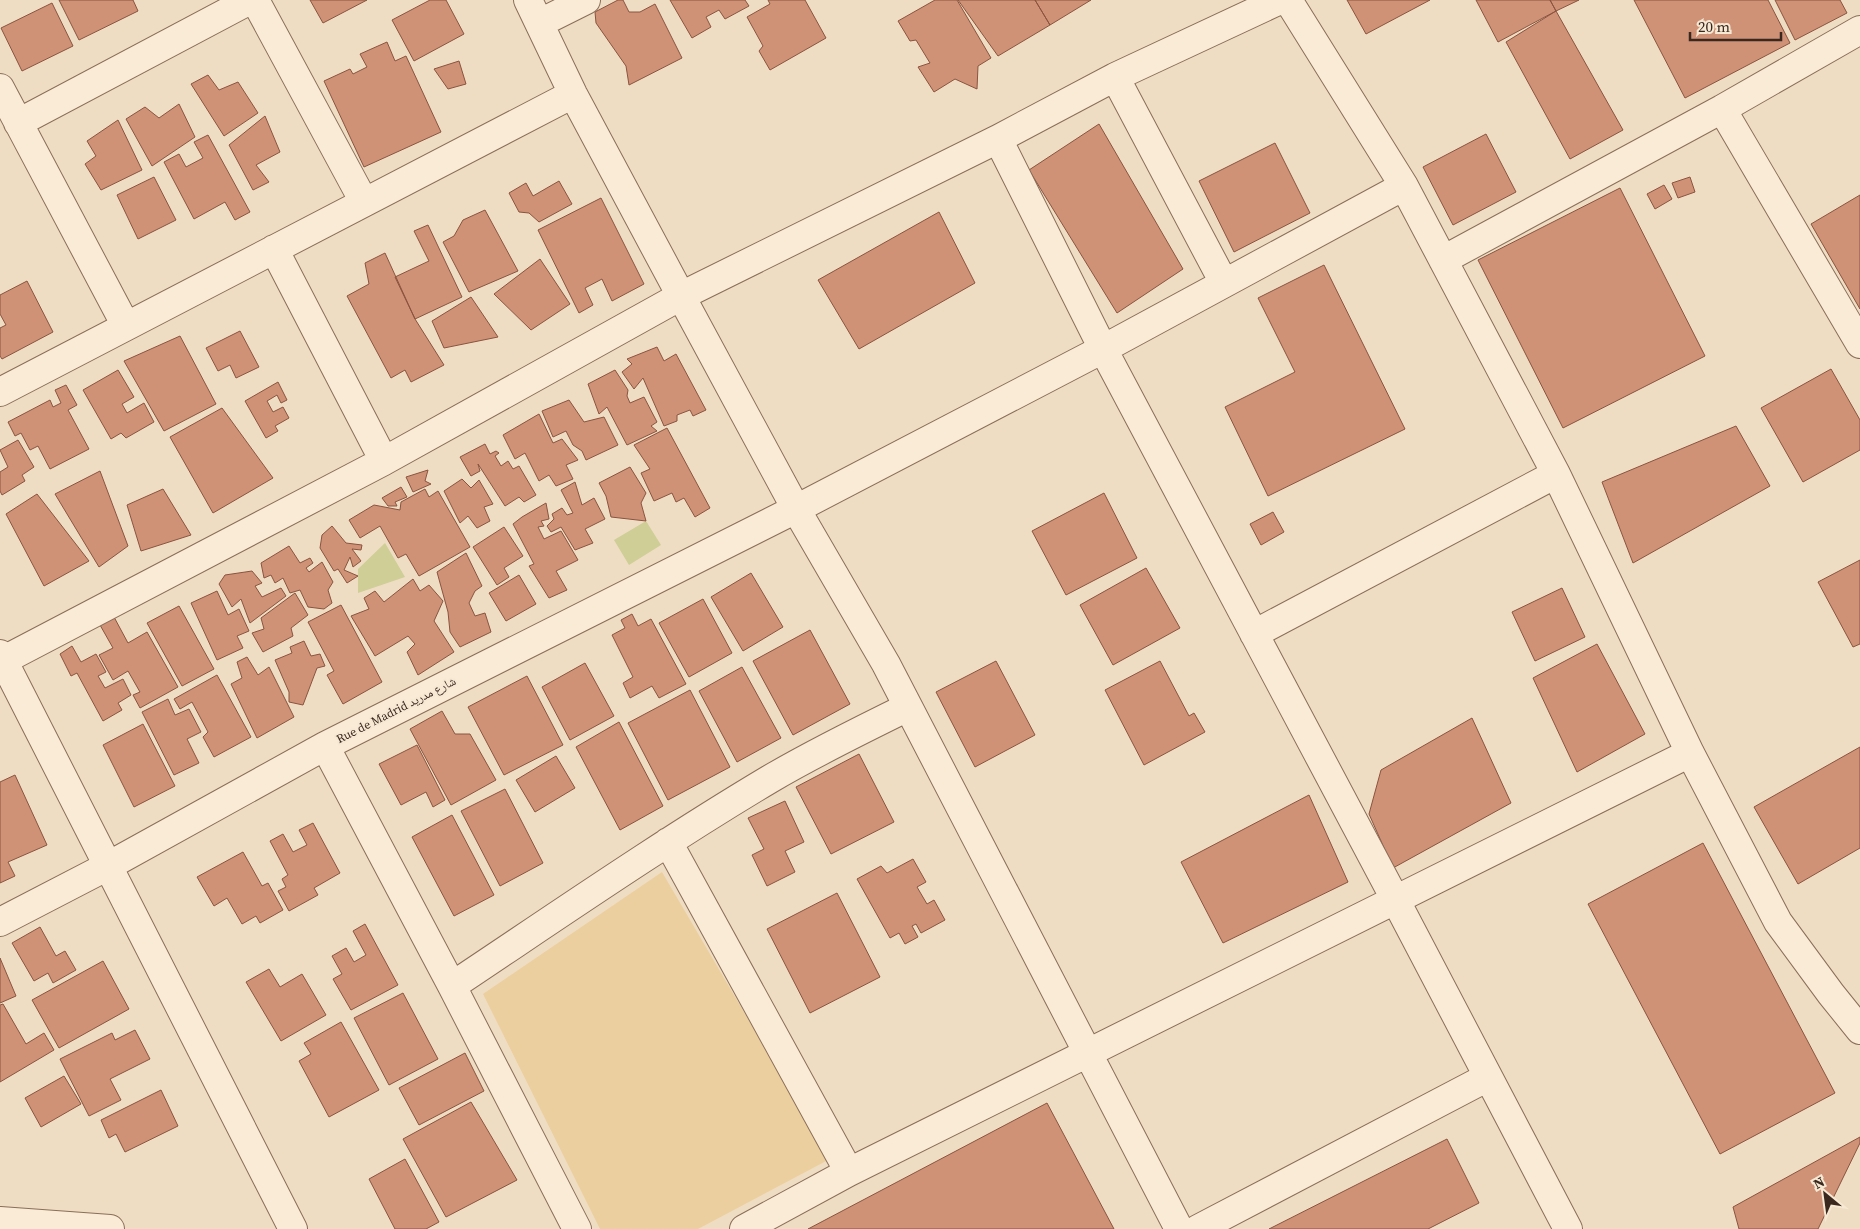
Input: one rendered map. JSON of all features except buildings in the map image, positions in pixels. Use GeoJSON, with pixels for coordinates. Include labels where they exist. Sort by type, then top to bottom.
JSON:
{"type":"FeatureCollection","features":[{"type":"Feature","properties":{"kind":"street"},"geometry":{"type":"LineString","coordinates":[[18,123],[250,0]]}},
{"type":"Feature","properties":{"kind":"street"},"geometry":{"type":"LineString","coordinates":[[255,0],[364,202]]}},
{"type":"Feature","properties":{"kind":"street"},"geometry":{"type":"LineString","coordinates":[[586,0],[534,11],[573,94],[681,296],[796,509],[886,664],[1179,1229]]}},
{"type":"Feature","properties":{"kind":"street"},"geometry":{"type":"LineString","coordinates":[[293,1229],[1,658],[384,462],[681,296],[998,139],[1115,77],[1280,0]]}},
{"type":"Feature","properties":{"kind":"street"},"geometry":{"type":"LineString","coordinates":[[1288,0],[1404,186],[1556,474],[1690,752],[1778,922],[1860,1030]]}},
{"type":"Feature","properties":{"kind":"street"},"geometry":{"type":"LineString","coordinates":[[1443,260],[1722,108],[1860,30]]}},
{"type":"Feature","properties":{"kind":"street"},"geometry":{"type":"LineString","coordinates":[[1115,77],[1224,283]]}},
{"type":"Feature","properties":{"kind":"street"},"geometry":{"type":"LineString","coordinates":[[0,88],[126,326]]}},
{"type":"Feature","properties":{"kind":"street"},"geometry":{"type":"LineString","coordinates":[[0,392],[573,94]]}},
{"type":"Feature","properties":{"kind":"street"},"geometry":{"type":"LineString","coordinates":[[1722,108],[1857,331]]}},
{"type":"Feature","properties":{"kind":"street"},"geometry":{"type":"LineString","coordinates":[[998,139],[1103,349],[1568,1229]]}},
{"type":"Feature","properties":{"kind":"street","name":"Rue de Madrid شارع مدريد"},"geometry":{"type":"LineString","coordinates":[[0,922],[108,866],[325,746],[796,509],[1103,349],[1404,186]]}},
{"type":"Feature","properties":{"kind":"street"},"geometry":{"type":"LineString","coordinates":[[274,249],[384,462]]}},
{"type":"Feature","properties":{"kind":"street"},"geometry":{"type":"LineString","coordinates":[[1254,634],[1556,474]]}},
{"type":"Feature","properties":{"kind":"street"},"geometry":{"type":"LineString","coordinates":[[452,986],[668,842],[817,752],[908,707]]}},
{"type":"Feature","properties":{"kind":"street"},"geometry":{"type":"LineString","coordinates":[[325,746],[452,986],[577,1229]]}},
{"type":"Feature","properties":{"kind":"street"},"geometry":{"type":"LineString","coordinates":[[744,1229],[849,1172],[1690,752]]}},
{"type":"Feature","properties":{"kind":"street"},"geometry":{"type":"LineString","coordinates":[[668,842],[849,1172]]}},
{"type":"Feature","properties":{"kind":"street"},"geometry":{"type":"LineString","coordinates":[[1198,1229],[1488,1077]]}},
{"type":"Feature","properties":{"kind":"street"},"geometry":{"type":"LineString","coordinates":[[0,1221],[110,1229]]}},
{"type":"Feature","properties":{"kind":"green space"},"geometry":{"type":"Polygon","coordinates":[[[646,521],[661,545],[629,565],[614,540],[646,521]]]}},
{"type":"Feature","properties":{"kind":"green space"},"geometry":{"type":"Polygon","coordinates":[[[385,543],[405,577],[358,593],[358,569],[385,543]]]}},
{"type":"Feature","properties":{"kind":"sand"},"geometry":{"type":"Polygon","coordinates":[[[662,872],[830,1159],[698,1229],[600,1229],[483,994],[662,872]]]}}]}
